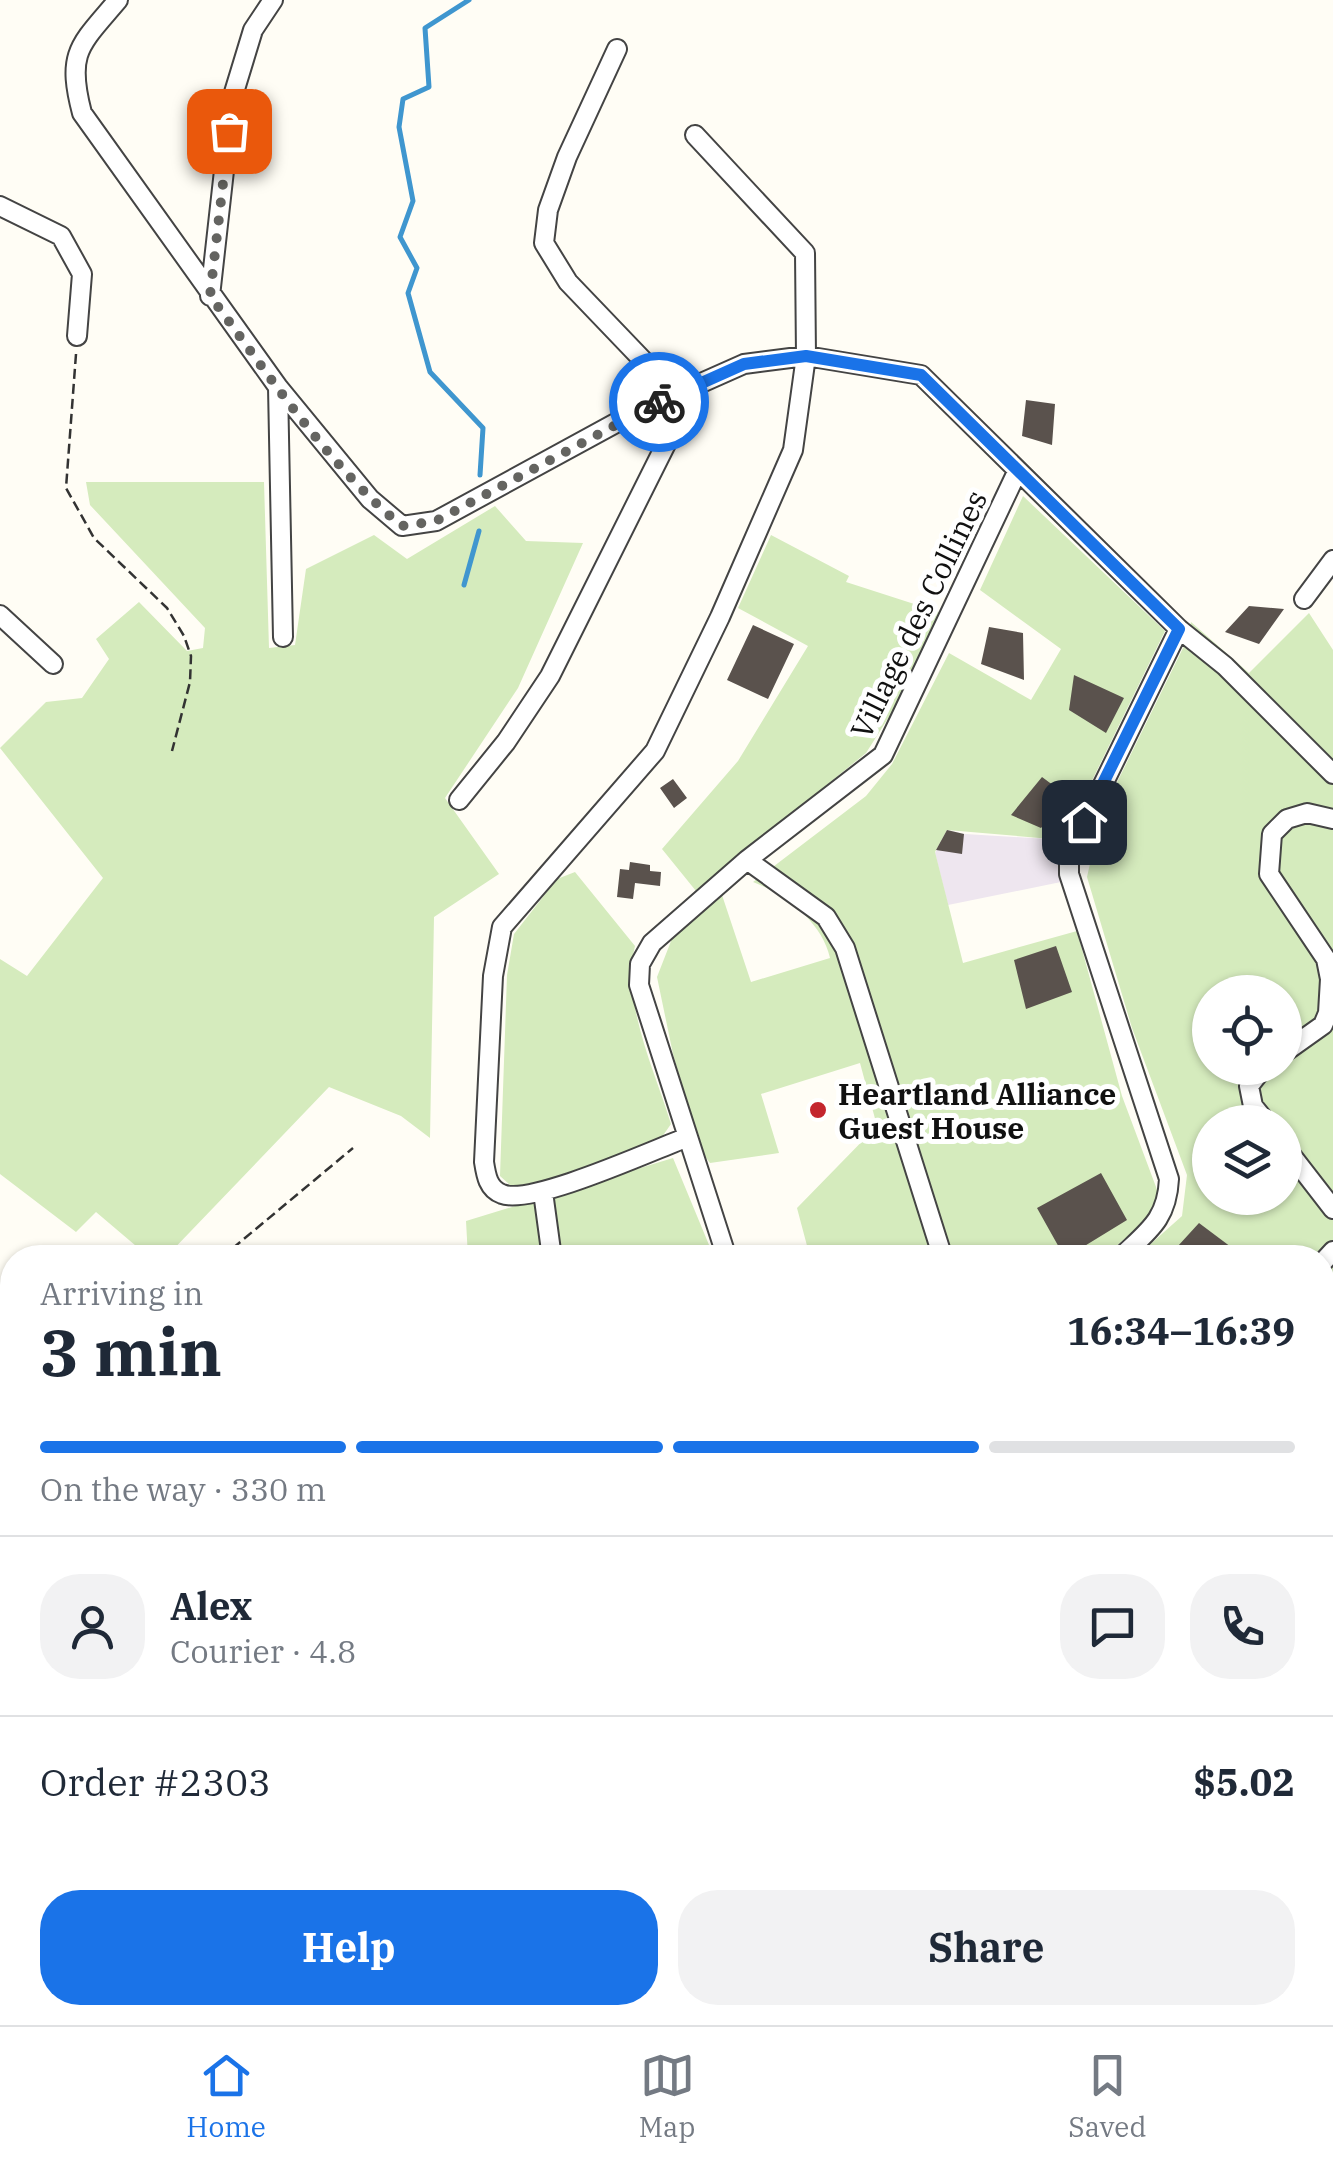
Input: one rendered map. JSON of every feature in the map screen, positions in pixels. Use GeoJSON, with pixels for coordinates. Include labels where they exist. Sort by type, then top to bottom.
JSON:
{"type":"FeatureCollection","features":[{"type":"Feature","properties":{"kind":"street","name":"Village des Collines"},"geometry":{"type":"LineString","coordinates":[[118,0],[78,48],[73,80],[82,113],[278,387],[370,499],[402,526],[436,521],[636,412],[744,364],[806,356],[921,375],[1333,774]]}},
{"type":"Feature","properties":{"kind":"street"},"geometry":{"type":"LineString","coordinates":[[210,296],[232,99],[253,30],[274,0]]}},
{"type":"Feature","properties":{"kind":"street"},"geometry":{"type":"LineString","coordinates":[[459,800],[506,742],[550,676],[670,438],[672,396],[659,377],[568,282],[544,243],[548,210],[567,158],[618,49]]}},
{"type":"Feature","properties":{"kind":"street"},"geometry":{"type":"LineString","coordinates":[[688,1137],[543,1192],[513,1197],[498,1193],[488,1181],[484,1162],[493,976],[502,927],[655,751],[793,450],[806,356],[805,253],[695,135]]}},
{"type":"Feature","properties":{"kind":"street"},"geometry":{"type":"LineString","coordinates":[[0,206],[60,236],[82,274],[77,336]]}},
{"type":"Feature","properties":{"kind":"street"},"geometry":{"type":"LineString","coordinates":[[278,387],[283,636]]}},
{"type":"Feature","properties":{"kind":"street","name":"Village des Collines"},"geometry":{"type":"LineString","coordinates":[[723,1245],[640,985],[640,964],[652,943],[747,860],[884,755],[1017,472]]}},
{"type":"Feature","properties":{"kind":"street"},"geometry":{"type":"LineString","coordinates":[[1304,598],[1333,560]]}},
{"type":"Feature","properties":{"kind":"street"},"geometry":{"type":"LineString","coordinates":[[0,616],[53,664]]}},
{"type":"Feature","properties":{"kind":"street"},"geometry":{"type":"LineString","coordinates":[[1134,1245],[1157,1223],[1168,1202],[1170,1179],[1069,874],[1068,854],[1179,629]]}},
{"type":"Feature","properties":{"kind":"street"},"geometry":{"type":"LineString","coordinates":[[1302,1040],[1322,1025],[1328,1013],[1330,979],[1326,959],[1269,874],[1268,857],[1272,834],[1286,819],[1307,813],[1333,818]]}},
{"type":"Feature","properties":{"kind":"street"},"geometry":{"type":"LineString","coordinates":[[747,860],[826,918],[837,932],[939,1245]]}},
{"type":"Feature","properties":{"kind":"street"},"geometry":{"type":"LineString","coordinates":[[1302,1169],[1333,1208]]}},
{"type":"Feature","properties":{"kind":"street"},"geometry":{"type":"LineString","coordinates":[[543,1192],[550,1245]]}},
{"type":"Feature","properties":{"kind":"path"},"geometry":{"type":"LineString","coordinates":[[77,336],[66,488],[94,538],[166,608],[184,636],[191,656],[190,682],[172,751]]}},
{"type":"Feature","properties":{"kind":"path"},"geometry":{"type":"LineString","coordinates":[[237,1245],[353,1148]]}},
{"type":"Feature","properties":{"kind":"shaded area"},"geometry":{"type":"Polygon","coordinates":[[[947,830],[1063,840],[1061,882],[948,905],[935,853],[947,830]]]}},
{"type":"Feature","properties":{"kind":"green space"},"geometry":{"type":"Polygon","coordinates":[[[86,482],[264,482],[269,648],[295,645],[306,569],[374,535],[407,559],[495,506],[526,541],[583,543],[518,688],[445,798],[499,874],[434,917],[430,1138],[401,1116],[329,1087],[178,1245],[135,1245],[96,1212],[76,1232],[0,1174],[0,959],[27,976],[103,878],[0,748],[46,702],[82,698],[109,659],[96,639],[139,602],[187,651],[203,648],[205,628],[90,505],[86,482]]]}},
{"type":"Feature","properties":{"kind":"green space"},"geometry":{"type":"Polygon","coordinates":[[[1023,496],[1165,631],[1063,840],[947,830],[935,852],[963,963],[1077,931],[1122,1096],[1159,1195],[1154,1213],[1118,1245],[807,1245],[797,1208],[877,1126],[860,1063],[761,1094],[779,1153],[710,1163],[700,1150],[673,1054],[657,977],[673,936],[720,889],[751,982],[830,958],[819,933],[801,911],[753,882],[866,796],[892,764],[949,653],[1031,700],[1061,649],[980,590],[1023,496]]]}},
{"type":"Feature","properties":{"kind":"green space"},"geometry":{"type":"Polygon","coordinates":[[[771,535],[849,576],[846,582],[939,612],[901,698],[866,753],[696,891],[662,849],[738,761],[808,646],[738,608],[771,535]]]}},
{"type":"Feature","properties":{"kind":"green space"},"geometry":{"type":"Polygon","coordinates":[[[1309,613],[1333,650],[1333,1245],[1149,1245],[1182,1216],[1187,1175],[1132,1028],[1087,877],[1101,815],[1184,646],[1191,622],[1249,673],[1309,613]]]}},
{"type":"Feature","properties":{"kind":"green space"},"geometry":{"type":"Polygon","coordinates":[[[575,872],[635,946],[632,990],[636,1013],[671,1124],[657,1144],[527,1188],[510,1185],[500,1176],[507,975],[514,934],[557,879],[575,872]]]}},
{"type":"Feature","properties":{"kind":"green space"},"geometry":{"type":"Polygon","coordinates":[[[673,1158],[709,1245],[467,1245],[466,1221],[673,1158]]]}},
{"type":"Feature","properties":{"kind":"building"},"geometry":{"type":"Polygon","coordinates":[[[1026,400],[1055,404],[1052,445],[1022,436],[1026,400]]]}},
{"type":"Feature","properties":{"kind":"building"},"geometry":{"type":"Polygon","coordinates":[[[1249,606],[1284,609],[1259,644],[1225,632],[1249,606]]]}},
{"type":"Feature","properties":{"kind":"building"},"geometry":{"type":"Polygon","coordinates":[[[753,625],[794,644],[768,699],[727,680],[753,625]]]}},
{"type":"Feature","properties":{"kind":"building"},"geometry":{"type":"Polygon","coordinates":[[[989,627],[1023,633],[1024,680],[981,664],[989,627]]]}},
{"type":"Feature","properties":{"kind":"building"},"geometry":{"type":"Polygon","coordinates":[[[1074,675],[1124,698],[1106,733],[1069,710],[1074,675]]]}},
{"type":"Feature","properties":{"kind":"building"},"geometry":{"type":"Polygon","coordinates":[[[1042,777],[1069,797],[1041,828],[1011,815],[1042,777]]]}},
{"type":"Feature","properties":{"kind":"building"},"geometry":{"type":"Polygon","coordinates":[[[673,779],[687,798],[674,808],[660,788],[673,779]]]}},
{"type":"Feature","properties":{"kind":"building"},"geometry":{"type":"Polygon","coordinates":[[[947,830],[964,834],[962,854],[936,850],[947,830]]]}},
{"type":"Feature","properties":{"kind":"building"},"geometry":{"type":"Polygon","coordinates":[[[630,862],[650,865],[650,871],[661,872],[660,886],[635,883],[633,899],[617,897],[620,869],[629,870],[630,862]]]}},
{"type":"Feature","properties":{"kind":"building"},"geometry":{"type":"Polygon","coordinates":[[[1056,946],[1072,992],[1026,1009],[1014,960],[1056,946]]]}},
{"type":"Feature","properties":{"kind":"building"},"geometry":{"type":"Polygon","coordinates":[[[1101,1173],[1127,1220],[1086,1245],[1058,1245],[1037,1208],[1101,1173]]]}},
{"type":"Feature","properties":{"kind":"building"},"geometry":{"type":"Polygon","coordinates":[[[1199,1223],[1228,1245],[1179,1245],[1199,1223]]]}},
{"type":"Feature","properties":{"kind":"waterway"},"geometry":{"type":"LineString","coordinates":[[469,0],[425,28],[429,87],[403,99],[399,127],[413,201],[400,237],[417,268],[408,293],[430,372],[483,428],[480,475]]}},
{"type":"Feature","properties":{"kind":"waterway"},"geometry":{"type":"LineString","coordinates":[[464,585],[479,531]]}},
{"type":"Feature","properties":{"kind":"way so far"},"geometry":{"type":"LineString","coordinates":[[229,131],[210,296],[370,499],[402,526],[436,521],[659,402]]}},
{"type":"Feature","properties":{"kind":"place","name":"Heartland Alliance Guest House"},"geometry":{"type":"Point","coordinates":[818,1110]}},
{"type":"Feature","properties":{"kind":"route"},"geometry":{"type":"LineString","coordinates":[[659,402],[744,364],[806,356],[921,375],[1179,629],[1084,822]]}}]}
